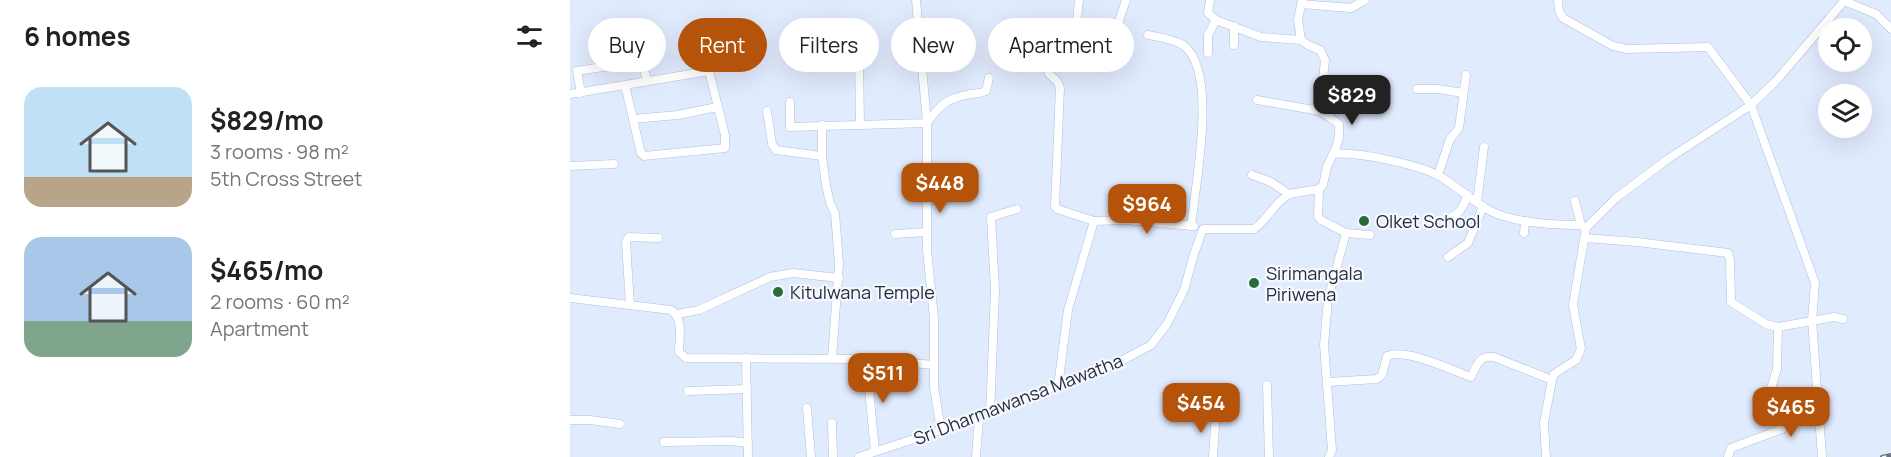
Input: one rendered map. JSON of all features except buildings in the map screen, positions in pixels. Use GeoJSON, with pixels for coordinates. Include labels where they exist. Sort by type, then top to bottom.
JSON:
{"type":"FeatureCollection","features":[{"type":"Feature","properties":{"kind":"street"},"geometry":{"type":"LineString","coordinates":[[916,0],[927,123],[927,250],[934,318],[934,387],[941,430]]}},
{"type":"Feature","properties":{"kind":"street"},"geometry":{"type":"LineString","coordinates":[[1079,0],[1074,33],[1055,34],[1050,39],[1049,74],[1057,81],[1060,88],[1055,206],[1057,209],[1094,221],[1124,220],[1203,229],[1254,229],[1289,194],[1319,189],[1323,185],[1338,139],[1339,124],[1320,111],[1257,100]]}},
{"type":"Feature","properties":{"kind":"street"},"geometry":{"type":"LineString","coordinates":[[1120,18],[1126,0]]}},
{"type":"Feature","properties":{"kind":"street"},"geometry":{"type":"LineString","coordinates":[[1301,40],[1298,20],[1302,2],[1350,8],[1365,0]]}},
{"type":"Feature","properties":{"kind":"street"},"geometry":{"type":"LineString","coordinates":[[1558,0],[1559,11],[1563,18],[1613,46],[1641,50],[1707,47],[1751,105],[1815,283],[1812,320],[1822,457]]}},
{"type":"Feature","properties":{"kind":"street"},"geometry":{"type":"LineString","coordinates":[[1207,1],[1208,13],[1216,20],[1261,37],[1301,40],[1320,50],[1325,60],[1320,111]]}},
{"type":"Feature","properties":{"kind":"street"},"geometry":{"type":"LineString","coordinates":[[1333,154],[1362,155],[1438,175],[1502,216],[1544,225],[1583,226],[1659,165],[1751,105],[1776,81],[1845,1],[1876,14],[1891,28]]}},
{"type":"Feature","properties":{"kind":"street"},"geometry":{"type":"LineString","coordinates":[[1208,53],[1208,34],[1216,20]]}},
{"type":"Feature","properties":{"kind":"street"},"geometry":{"type":"LineString","coordinates":[[1233,45],[1234,26]]}},
{"type":"Feature","properties":{"kind":"street"},"geometry":{"type":"LineString","coordinates":[[1148,34],[1185,46],[1200,76],[1203,89],[1197,181],[1191,226]]}},
{"type":"Feature","properties":{"kind":"street"},"geometry":{"type":"LineString","coordinates":[[581,93],[577,71],[642,61],[647,81]]}},
{"type":"Feature","properties":{"kind":"street"},"geometry":{"type":"LineString","coordinates":[[570,94],[709,71],[725,148],[644,156],[641,153],[625,85]]}},
{"type":"Feature","properties":{"kind":"street"},"geometry":{"type":"LineString","coordinates":[[859,72],[860,124]]}},
{"type":"Feature","properties":{"kind":"street"},"geometry":{"type":"LineString","coordinates":[[1438,175],[1450,139],[1459,128],[1466,75]]}},
{"type":"Feature","properties":{"kind":"street"},"geometry":{"type":"LineString","coordinates":[[927,123],[939,105],[945,101],[986,91],[989,78]]}},
{"type":"Feature","properties":{"kind":"street"},"geometry":{"type":"LineString","coordinates":[[1417,89],[1438,89],[1463,93]]}},
{"type":"Feature","properties":{"kind":"street"},"geometry":{"type":"LineString","coordinates":[[790,102],[790,127],[927,123]]}},
{"type":"Feature","properties":{"kind":"street"},"geometry":{"type":"LineString","coordinates":[[633,119],[678,115],[717,107]]}},
{"type":"Feature","properties":{"kind":"street"},"geometry":{"type":"LineString","coordinates":[[767,111],[772,144],[776,150],[822,156]]}},
{"type":"Feature","properties":{"kind":"street"},"geometry":{"type":"LineString","coordinates":[[822,125],[822,156],[826,185],[835,213],[839,278],[832,358]]}},
{"type":"Feature","properties":{"kind":"street"},"geometry":{"type":"LineString","coordinates":[[1448,257],[1468,243],[1480,204],[1484,147]]}},
{"type":"Feature","properties":{"kind":"street"},"geometry":{"type":"LineString","coordinates":[[570,166],[614,164]]}},
{"type":"Feature","properties":{"kind":"street"},"geometry":{"type":"LineString","coordinates":[[1252,175],[1271,182],[1289,194]]}},
{"type":"Feature","properties":{"kind":"street"},"geometry":{"type":"LineString","coordinates":[[1319,189],[1318,216],[1321,220],[1346,232],[1370,235]]}},
{"type":"Feature","properties":{"kind":"street"},"geometry":{"type":"LineString","coordinates":[[1448,218],[1459,212],[1468,195]]}},
{"type":"Feature","properties":{"kind":"street"},"geometry":{"type":"LineString","coordinates":[[1546,457],[1544,423],[1552,380],[1554,374],[1576,360],[1581,349],[1573,305],[1585,238],[1575,201]]}},
{"type":"Feature","properties":{"kind":"street"},"geometry":{"type":"LineString","coordinates":[[990,414],[995,290],[991,217],[1017,209]]}},
{"type":"Feature","properties":{"kind":"street"},"geometry":{"type":"LineString","coordinates":[[1058,386],[1068,309],[1094,221]]}},
{"type":"Feature","properties":{"kind":"street"},"geometry":{"type":"LineString","coordinates":[[1524,233],[1525,221]]}},
{"type":"Feature","properties":{"kind":"street","name":"Sri Dharmawansa Mawatha"},"geometry":{"type":"LineString","coordinates":[[858,457],[990,414],[1108,368],[1151,345],[1167,324],[1184,290],[1203,229]]}},
{"type":"Feature","properties":{"kind":"street"},"geometry":{"type":"LineString","coordinates":[[895,234],[927,232]]}},
{"type":"Feature","properties":{"kind":"street"},"geometry":{"type":"LineString","coordinates":[[1329,457],[1332,450],[1324,345],[1328,299],[1346,232]]}},
{"type":"Feature","properties":{"kind":"street"},"geometry":{"type":"LineString","coordinates":[[630,305],[626,242],[629,237],[658,238]]}},
{"type":"Feature","properties":{"kind":"street"},"geometry":{"type":"LineString","coordinates":[[1585,238],[1728,253],[1731,302],[1766,324],[1778,327],[1834,317],[1843,319]]}},
{"type":"Feature","properties":{"kind":"street"},"geometry":{"type":"LineString","coordinates":[[677,315],[699,310],[770,277],[793,273],[839,278]]}},
{"type":"Feature","properties":{"kind":"street"},"geometry":{"type":"LineString","coordinates":[[570,298],[671,310],[677,315],[679,321],[679,352],[686,358],[832,358],[934,365]]}},
{"type":"Feature","properties":{"kind":"street"},"geometry":{"type":"LineString","coordinates":[[1728,457],[1731,448],[1782,429],[1773,404],[1771,388],[1777,369],[1778,327]]}},
{"type":"Feature","properties":{"kind":"street"},"geometry":{"type":"LineString","coordinates":[[1328,382],[1377,380],[1382,375],[1387,356],[1391,354],[1412,356],[1471,377],[1481,358],[1494,357],[1552,380]]}},
{"type":"Feature","properties":{"kind":"street"},"geometry":{"type":"LineString","coordinates":[[746,358],[748,457]]}},
{"type":"Feature","properties":{"kind":"street"},"geometry":{"type":"LineString","coordinates":[[866,359],[875,451]]}},
{"type":"Feature","properties":{"kind":"street"},"geometry":{"type":"LineString","coordinates":[[1267,385],[1269,457]]}},
{"type":"Feature","properties":{"kind":"street"},"geometry":{"type":"LineString","coordinates":[[688,391],[747,388]]}},
{"type":"Feature","properties":{"kind":"street"},"geometry":{"type":"LineString","coordinates":[[807,408],[811,457]]}},
{"type":"Feature","properties":{"kind":"street"},"geometry":{"type":"LineString","coordinates":[[1213,457],[1216,412]]}},
{"type":"Feature","properties":{"kind":"street"},"geometry":{"type":"LineString","coordinates":[[976,457],[979,417]]}},
{"type":"Feature","properties":{"kind":"street"},"geometry":{"type":"LineString","coordinates":[[570,420],[620,424]]}},
{"type":"Feature","properties":{"kind":"street"},"geometry":{"type":"LineString","coordinates":[[832,423],[832,457]]}},
{"type":"Feature","properties":{"kind":"street"},"geometry":{"type":"LineString","coordinates":[[664,442],[732,441],[748,443]]}},
{"type":"Feature","properties":{"kind":"railway"},"geometry":{"type":"LineString","coordinates":[[1882,457],[1891,455]]}},
{"type":"Feature","properties":{"kind":"place","name":"Olket School"},"geometry":{"type":"Point","coordinates":[1364,221]}},
{"type":"Feature","properties":{"kind":"place","name":"Sirimangala Piriwena"},"geometry":{"type":"Point","coordinates":[1254,283]}},
{"type":"Feature","properties":{"kind":"place","name":"Kitulwana Temple"},"geometry":{"type":"Point","coordinates":[778,292]}}]}
